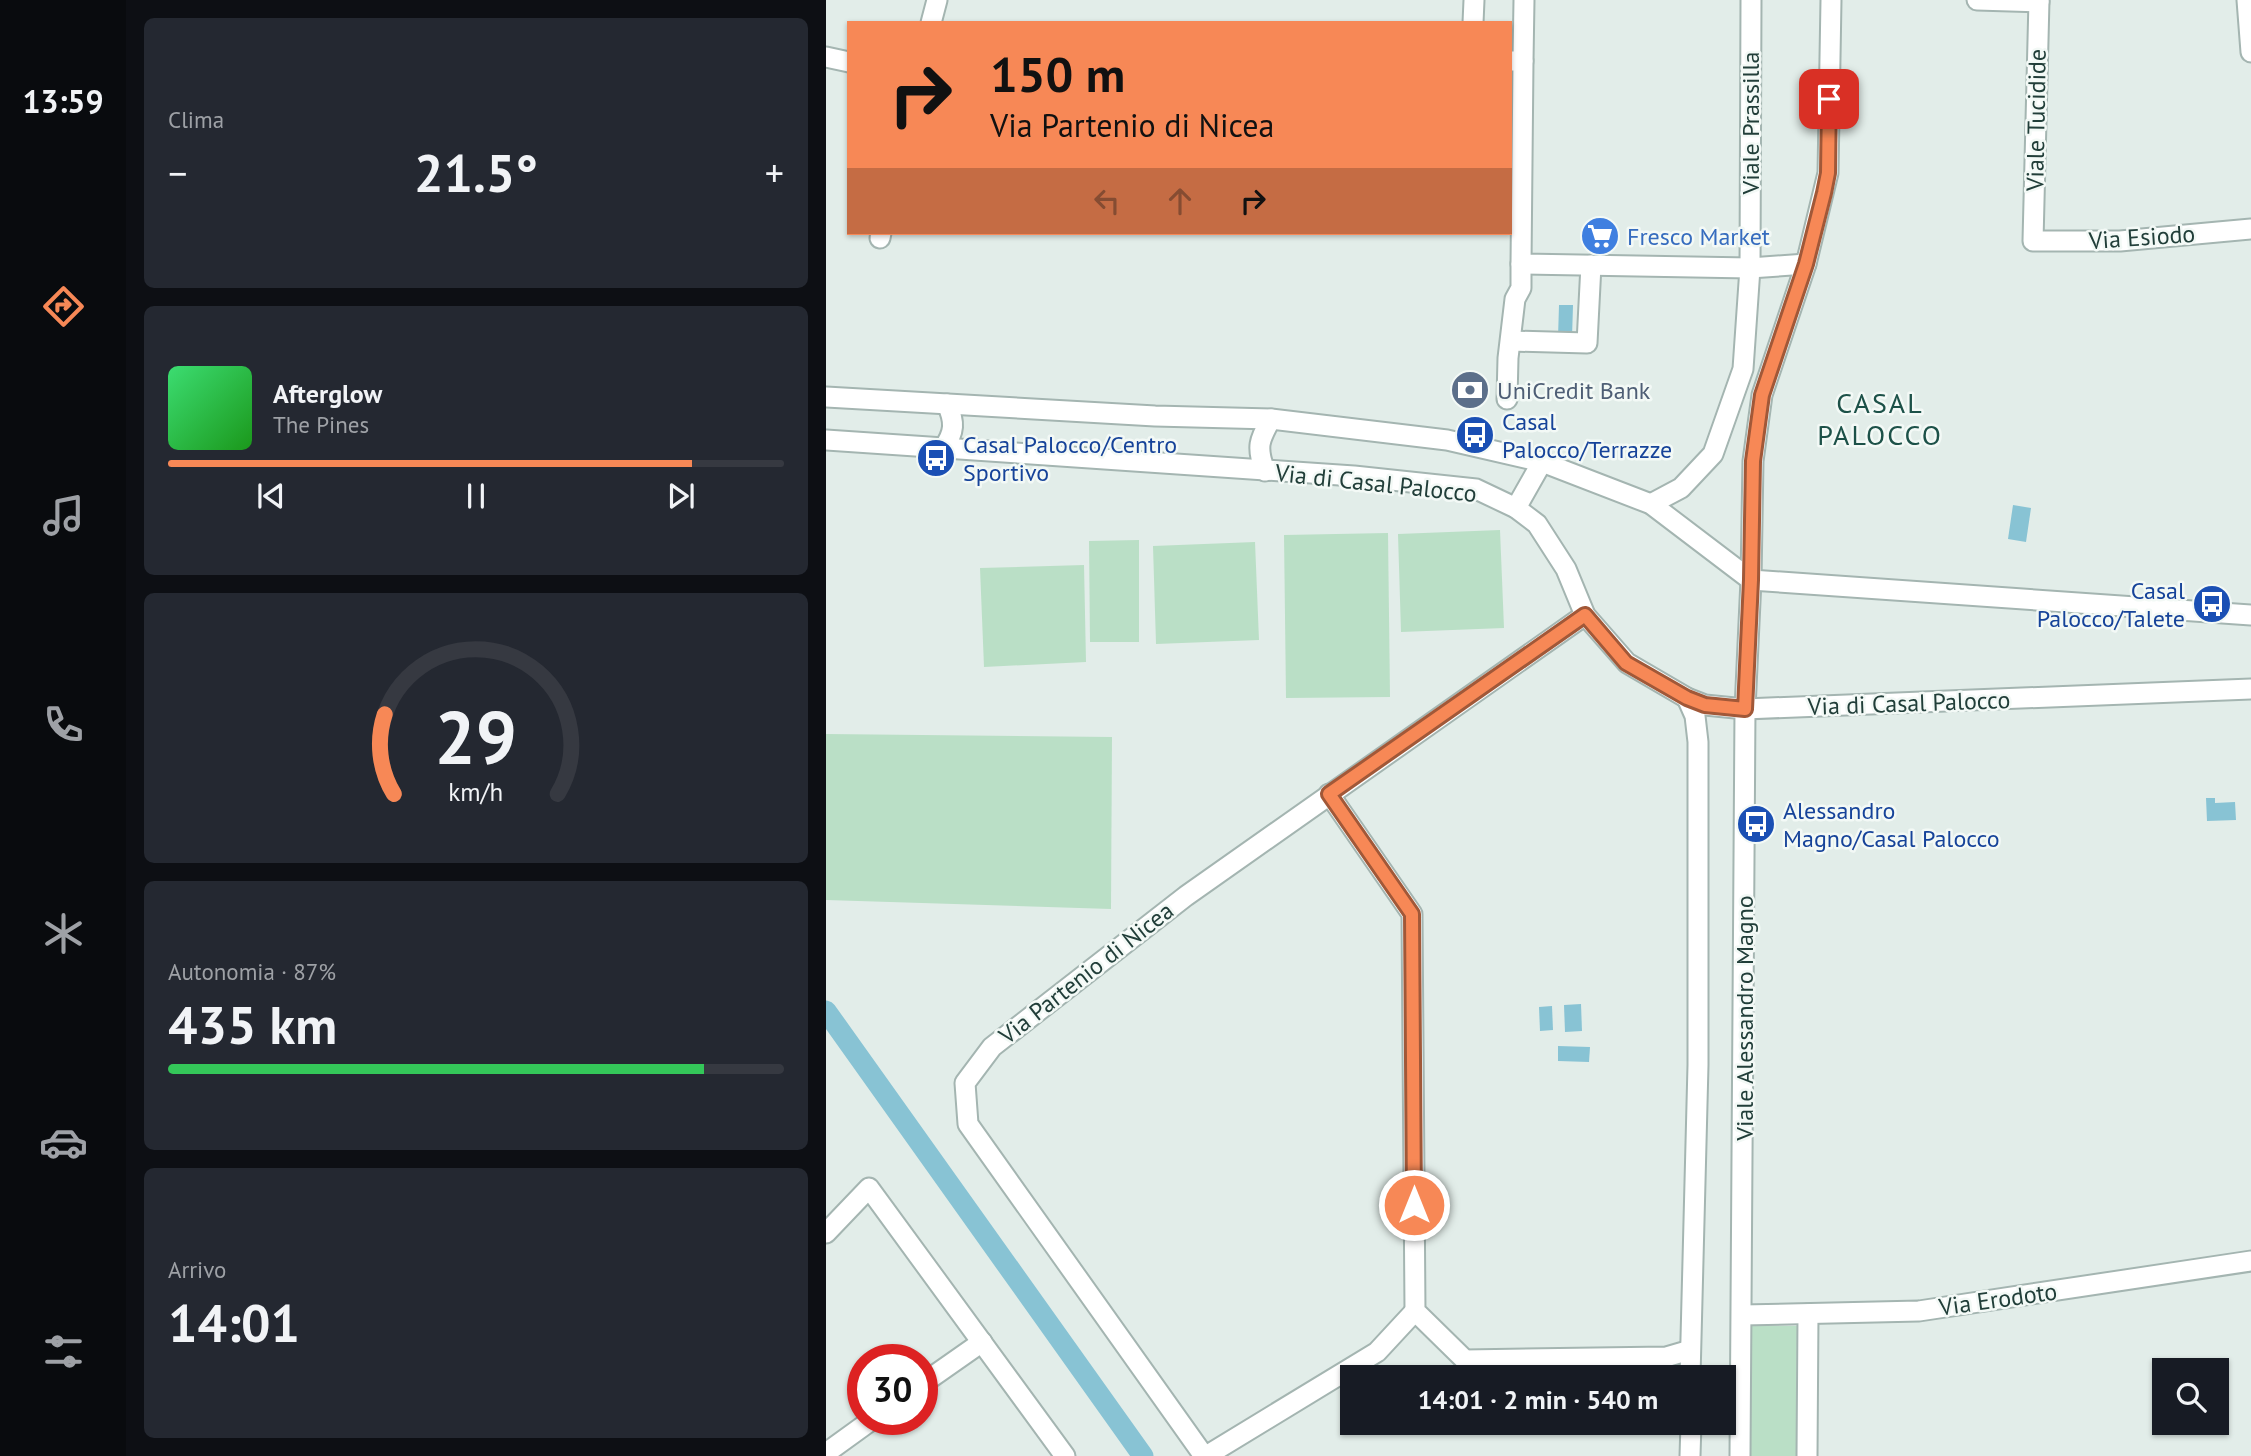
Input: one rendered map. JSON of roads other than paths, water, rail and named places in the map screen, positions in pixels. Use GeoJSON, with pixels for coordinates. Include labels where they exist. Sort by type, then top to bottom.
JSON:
{"type":"FeatureCollection","features":[{"type":"Feature","properties":{"kind":"street"},"geometry":{"type":"LineString","coordinates":[[932,21],[937,0]]}},
{"type":"Feature","properties":{"kind":"street"},"geometry":{"type":"LineString","coordinates":[[1473,21],[1474,0]]}},
{"type":"Feature","properties":{"kind":"street"},"geometry":{"type":"LineString","coordinates":[[1507,399],[1515,299],[1521,288],[1516,106],[1517,61],[1524,0]]}},
{"type":"Feature","properties":{"kind":"street","name":"Viale Prassilla"},"geometry":{"type":"LineString","coordinates":[[1651,504],[1681,488],[1713,454],[1743,369],[1750,268],[1751,0]]}},
{"type":"Feature","properties":{"kind":"street"},"geometry":{"type":"LineString","coordinates":[[1831,0],[1828,173],[1806,264],[1762,395],[1753,461],[1751,580],[2251,615]]}},
{"type":"Feature","properties":{"kind":"street"},"geometry":{"type":"LineString","coordinates":[[1977,0],[2039,1]]}},
{"type":"Feature","properties":{"kind":"street"},"geometry":{"type":"LineString","coordinates":[[2247,0],[2251,52]]}},
{"type":"Feature","properties":{"kind":"street","name":"Viale Tucidide"},"geometry":{"type":"LineString","coordinates":[[2033,241],[2039,1]]}},
{"type":"Feature","properties":{"kind":"street"},"geometry":{"type":"LineString","coordinates":[[826,57],[847,62]]}},
{"type":"Feature","properties":{"kind":"street","name":"Via Esiodo"},"geometry":{"type":"LineString","coordinates":[[2033,241],[2120,241],[2251,229]]}},
{"type":"Feature","properties":{"kind":"street"},"geometry":{"type":"LineString","coordinates":[[1521,264],[1750,268],[1806,264]]}},
{"type":"Feature","properties":{"kind":"street"},"geometry":{"type":"LineString","coordinates":[[1511,341],[1587,343],[1591,265]]}},
{"type":"Feature","properties":{"kind":"street","name":"Via di Casal Palocco"},"geometry":{"type":"LineString","coordinates":[[826,397],[1155,416],[1271,419],[1447,440],[1542,461],[1651,504],[1751,580]]}},
{"type":"Feature","properties":{"kind":"street"},"geometry":{"type":"LineString","coordinates":[[943,449],[953,435],[954,419],[947,404]]}},
{"type":"Feature","properties":{"kind":"street"},"geometry":{"type":"LineString","coordinates":[[1265,471],[1259,455],[1260,439],[1271,419]]}},
{"type":"Feature","properties":{"kind":"street","name":"Via di Casal Palocco"},"geometry":{"type":"LineString","coordinates":[[826,440],[1354,476],[1475,489],[1516,508],[1537,524],[1566,569],[1585,615],[1626,663],[1687,698],[1705,705],[1745,709],[2251,689]]}},
{"type":"Feature","properties":{"kind":"street"},"geometry":{"type":"LineString","coordinates":[[826,448],[846,442]]}},
{"type":"Feature","properties":{"kind":"street"},"geometry":{"type":"LineString","coordinates":[[1516,508],[1542,461]]}},
{"type":"Feature","properties":{"kind":"street","name":"Viale Alessandro Magno"},"geometry":{"type":"LineString","coordinates":[[1740,1456],[1745,709],[1751,580]]}},
{"type":"Feature","properties":{"kind":"street","name":"Via Partenio di Nicea"},"geometry":{"type":"LineString","coordinates":[[1205,1456],[968,1124],[965,1083],[992,1047],[1185,896],[1585,615]]}},
{"type":"Feature","properties":{"kind":"street","name":"Viale Alessandro Magno"},"geometry":{"type":"LineString","coordinates":[[1687,698],[1695,716],[1698,741],[1698,1065],[1690,1365]]}},
{"type":"Feature","properties":{"kind":"street"},"geometry":{"type":"LineString","coordinates":[[1205,1456],[1377,1352],[1415,1311],[1412,914],[1329,794]]}},
{"type":"Feature","properties":{"kind":"street"},"geometry":{"type":"LineString","coordinates":[[826,1233],[869,1188],[1065,1456]]}},
{"type":"Feature","properties":{"kind":"street","name":"Via Erodoto"},"geometry":{"type":"LineString","coordinates":[[1742,1315],[1919,1311],[2251,1261]]}},
{"type":"Feature","properties":{"kind":"street"},"geometry":{"type":"LineString","coordinates":[[1415,1311],[1465,1360],[1666,1357],[1690,1350]]}},
{"type":"Feature","properties":{"kind":"street"},"geometry":{"type":"LineString","coordinates":[[1807,1456],[1808,1314]]}},
{"type":"Feature","properties":{"kind":"street"},"geometry":{"type":"LineString","coordinates":[[938,1373],[982,1342]]}},
{"type":"Feature","properties":{"kind":"street"},"geometry":{"type":"LineString","coordinates":[[826,1453],[851,1435]]}},
{"type":"Feature","properties":{"kind":"street"},"geometry":{"type":"LineString","coordinates":[[1690,1435],[1690,1456]]}},
{"type":"Feature","properties":{"kind":"water"},"geometry":{"type":"Polygon","coordinates":[[[1559,305],[1573,305],[1572,337],[1558,337],[1559,305]]]}},
{"type":"Feature","properties":{"kind":"water"},"geometry":{"type":"Polygon","coordinates":[[[2013,505],[2031,508],[2026,542],[2008,539],[2013,505]]]}},
{"type":"Feature","properties":{"kind":"water"},"geometry":{"type":"Polygon","coordinates":[[[2206,798],[2215,798],[2215,803],[2235,802],[2236,820],[2207,821],[2206,798]]]}},
{"type":"Feature","properties":{"kind":"water"},"geometry":{"type":"Polygon","coordinates":[[[1581,1004],[1582,1031],[1565,1032],[1564,1005],[1581,1004]]]}},
{"type":"Feature","properties":{"kind":"water"},"geometry":{"type":"Polygon","coordinates":[[[1552,1006],[1553,1030],[1540,1031],[1539,1007],[1552,1006]]]}},
{"type":"Feature","properties":{"kind":"water"},"geometry":{"type":"Polygon","coordinates":[[[1558,1046],[1590,1047],[1589,1062],[1558,1061],[1558,1046]]]}},
{"type":"Feature","properties":{"kind":"waterway"},"geometry":{"type":"LineString","coordinates":[[826,1011],[1143,1456]]}},
{"type":"Feature","properties":{"kind":"place","name":"Fresco Market"},"geometry":{"type":"Point","coordinates":[1600,236]}},
{"type":"Feature","properties":{"kind":"place","name":"UniCredit Bank"},"geometry":{"type":"Point","coordinates":[1470,390]}},
{"type":"Feature","properties":{"kind":"place","name":"Casal Palocco/Terrazze"},"geometry":{"type":"Point","coordinates":[1475,435]}},
{"type":"Feature","properties":{"kind":"place","name":"Casal Palocco/Centro Sportivo"},"geometry":{"type":"Point","coordinates":[936,458]}},
{"type":"Feature","properties":{"kind":"place","name":"Casal Palocco/Talete"},"geometry":{"type":"Point","coordinates":[2212,604]}},
{"type":"Feature","properties":{"kind":"place","name":"Alessandro Magno/Casal Palocco"},"geometry":{"type":"Point","coordinates":[1756,824]}},
{"type":"Feature","properties":{"kind":"district","name":"CASAL PALOCCO"},"geometry":{"type":"Point","coordinates":[1880,418]}}]}
